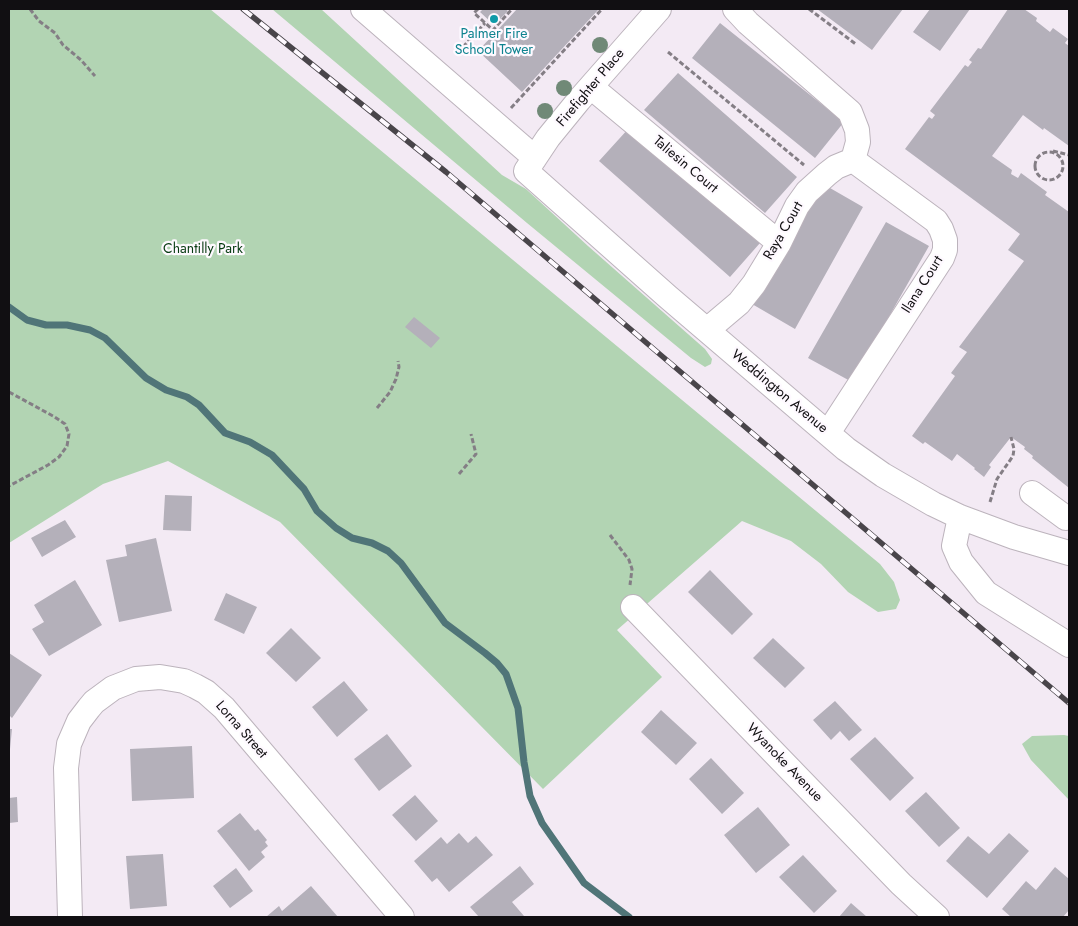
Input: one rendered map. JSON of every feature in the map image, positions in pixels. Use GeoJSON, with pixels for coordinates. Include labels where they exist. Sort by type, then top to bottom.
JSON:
{"type":"FeatureCollection","features":[{"type":"Feature","properties":{"kind":"street","name":"Weddington Avenue"},"geometry":{"type":"LineString","coordinates":[[363,9],[707,330],[828,433],[883,475],[933,504],[960,517],[1014,537],[1063,551]]}},
{"type":"Feature","properties":{"kind":"street","name":"Firefighter Place"},"geometry":{"type":"LineString","coordinates":[[531,164],[548,138],[659,9]]}},
{"type":"Feature","properties":{"kind":"street"},"geometry":{"type":"LineString","coordinates":[[735,9],[748,23],[850,112],[857,130],[858,142],[853,160]]}},
{"type":"Feature","properties":{"kind":"street","name":"Taliesin Court"},"geometry":{"type":"LineString","coordinates":[[591,87],[779,243]]}},
{"type":"Feature","properties":{"kind":"street","name":"Raya Court"},"geometry":{"type":"LineString","coordinates":[[707,330],[739,303],[754,284],[779,243],[797,206],[808,192],[832,170],[853,160]]}},
{"type":"Feature","properties":{"kind":"street","name":"Ilana Court"},"geometry":{"type":"LineString","coordinates":[[828,433],[942,258],[945,250],[945,240],[936,221],[853,160]]}},
{"type":"Feature","properties":{"kind":"street"},"geometry":{"type":"LineString","coordinates":[[1032,493],[1068,515],[1063,551]]}},
{"type":"Feature","properties":{"kind":"street"},"geometry":{"type":"LineString","coordinates":[[960,517],[954,546],[961,562],[986,593],[1069,645]]}},
{"type":"Feature","properties":{"kind":"street","name":"Wyanoke Avenue"},"geometry":{"type":"LineString","coordinates":[[630,599],[901,884],[937,917]]}},
{"type":"Feature","properties":{"kind":"street","name":"Lorna Street"},"geometry":{"type":"LineString","coordinates":[[70,917],[66,768],[69,744],[79,721],[89,708],[113,688],[136,679],[160,677],[184,681],[195,686],[206,692],[224,708],[402,917]]}},
{"type":"Feature","properties":{"kind":"path"},"geometry":{"type":"LineString","coordinates":[[30,9],[39,21],[55,33],[63,45],[81,60],[95,76]]}},
{"type":"Feature","properties":{"kind":"path"},"geometry":{"type":"LineString","coordinates":[[478,9],[474,13],[493,30],[512,9]]}},
{"type":"Feature","properties":{"kind":"path"},"geometry":{"type":"LineString","coordinates":[[515,104],[602,9]]}},
{"type":"Feature","properties":{"kind":"path"},"geometry":{"type":"LineString","coordinates":[[809,9],[857,45]]}},
{"type":"Feature","properties":{"kind":"path"},"geometry":{"type":"LineString","coordinates":[[463,47],[485,23]]}},
{"type":"Feature","properties":{"kind":"path"},"geometry":{"type":"LineString","coordinates":[[668,52],[809,168]]}},
{"type":"Feature","properties":{"kind":"path"},"geometry":{"type":"LineString","coordinates":[[1050,152],[1055,153],[1061,158],[1063,167],[1060,175],[1047,180],[1036,172],[1036,162],[1041,154],[1050,152],[1062,152],[1069,155]]}},
{"type":"Feature","properties":{"kind":"path"},"geometry":{"type":"LineString","coordinates":[[377,408],[390,392],[396,379],[399,367],[398,362]]}},
{"type":"Feature","properties":{"kind":"path"},"geometry":{"type":"LineString","coordinates":[[9,392],[54,416],[65,424],[69,434],[67,446],[59,457],[9,486]]}},
{"type":"Feature","properties":{"kind":"path"},"geometry":{"type":"LineString","coordinates":[[459,474],[476,454],[471,434]]}},
{"type":"Feature","properties":{"kind":"path"},"geometry":{"type":"LineString","coordinates":[[990,502],[997,479],[1013,456],[1014,449],[1011,437]]}},
{"type":"Feature","properties":{"kind":"path"},"geometry":{"type":"LineString","coordinates":[[610,535],[629,560],[632,569],[630,599]]}},
{"type":"Feature","properties":{"kind":"green space","name":"Chantilly Park"},"geometry":{"type":"Polygon","coordinates":[[[9,9],[210,9],[880,564],[894,582],[900,600],[896,609],[878,612],[848,592],[821,564],[791,541],[742,521],[617,630],[662,677],[543,789],[280,522],[168,461],[103,484],[9,543],[9,9]]]}},
{"type":"Feature","properties":{"kind":"green space"},"geometry":{"type":"Polygon","coordinates":[[[272,9],[321,9],[502,175],[526,189],[705,349],[712,359],[711,364],[705,367],[691,358],[272,9]]]}},
{"type":"Feature","properties":{"kind":"green space"},"geometry":{"type":"Polygon","coordinates":[[[1032,736],[1069,736],[1069,800],[1031,760],[1022,744],[1032,736]]]}},
{"type":"Feature","properties":{"kind":"building","name":"Palmer Fire School Tower"},"geometry":{"type":"Polygon","coordinates":[[[483,9],[505,9],[508,11],[494,25],[480,12],[483,9]]]}},
{"type":"Feature","properties":{"kind":"building"},"geometry":{"type":"Polygon","coordinates":[[[517,9],[599,9],[522,92],[478,51],[517,9]]]}},
{"type":"Feature","properties":{"kind":"building"},"geometry":{"type":"Polygon","coordinates":[[[817,9],[903,9],[872,50],[817,9]]]}},
{"type":"Feature","properties":{"kind":"building"},"geometry":{"type":"Polygon","coordinates":[[[930,9],[970,9],[940,51],[913,32],[930,9]]]}},
{"type":"Feature","properties":{"kind":"building"},"geometry":{"type":"Polygon","coordinates":[[[1008,9],[1024,9],[1037,18],[1036,21],[1050,32],[1053,28],[1068,39],[1065,43],[1069,46],[1069,146],[1023,115],[992,156],[1012,170],[1011,174],[1018,178],[1021,173],[1047,192],[1045,195],[1069,212],[1069,488],[1032,458],[1033,456],[1024,449],[1025,447],[1011,437],[989,465],[991,467],[984,477],[957,454],[952,461],[925,442],[923,444],[912,436],[955,376],[951,373],[967,352],[959,347],[1024,261],[1008,250],[1020,234],[905,149],[929,117],[932,119],[935,115],[930,111],[965,65],[968,67],[972,62],[969,60],[978,48],[981,49],[1008,9]]]}},
{"type":"Feature","properties":{"kind":"building"},"geometry":{"type":"Polygon","coordinates":[[[720,23],[844,122],[815,158],[692,58],[720,23]]]}},
{"type":"Feature","properties":{"kind":"building"},"geometry":{"type":"Polygon","coordinates":[[[678,73],[797,177],[765,213],[644,110],[678,73]]]}},
{"type":"Feature","properties":{"kind":"building"},"geometry":{"type":"Polygon","coordinates":[[[629,128],[760,243],[730,277],[599,161],[629,128]]]}},
{"type":"Feature","properties":{"kind":"building"},"geometry":{"type":"Polygon","coordinates":[[[823,184],[863,207],[795,329],[752,304],[823,184]]]}},
{"type":"Feature","properties":{"kind":"building"},"geometry":{"type":"Polygon","coordinates":[[[886,222],[929,246],[852,382],[808,358],[886,222]]]}},
{"type":"Feature","properties":{"kind":"building"},"geometry":{"type":"Polygon","coordinates":[[[414,317],[440,338],[431,348],[405,327],[414,317]]]}},
{"type":"Feature","properties":{"kind":"building"},"geometry":{"type":"Polygon","coordinates":[[[165,495],[192,496],[191,531],[163,530],[165,495]]]}},
{"type":"Feature","properties":{"kind":"building"},"geometry":{"type":"Polygon","coordinates":[[[65,520],[76,537],[42,557],[31,538],[65,520]]]}},
{"type":"Feature","properties":{"kind":"building"},"geometry":{"type":"Polygon","coordinates":[[[156,538],[172,611],[119,622],[106,560],[127,556],[125,545],[156,538]]]}},
{"type":"Feature","properties":{"kind":"building"},"geometry":{"type":"Polygon","coordinates":[[[710,570],[753,614],[732,635],[688,592],[710,570]]]}},
{"type":"Feature","properties":{"kind":"building"},"geometry":{"type":"Polygon","coordinates":[[[75,580],[102,625],[49,656],[32,629],[44,622],[34,605],[75,580]]]}},
{"type":"Feature","properties":{"kind":"building"},"geometry":{"type":"Polygon","coordinates":[[[226,593],[257,607],[244,634],[214,620],[226,593]]]}},
{"type":"Feature","properties":{"kind":"building"},"geometry":{"type":"Polygon","coordinates":[[[291,628],[321,658],[296,682],[266,653],[291,628]]]}},
{"type":"Feature","properties":{"kind":"building"},"geometry":{"type":"Polygon","coordinates":[[[773,638],[805,668],[785,688],[753,658],[773,638]]]}},
{"type":"Feature","properties":{"kind":"building"},"geometry":{"type":"Polygon","coordinates":[[[9,653],[42,675],[12,718],[9,715],[9,653]]]}},
{"type":"Feature","properties":{"kind":"building"},"geometry":{"type":"Polygon","coordinates":[[[344,681],[368,710],[337,737],[312,707],[344,681]]]}},
{"type":"Feature","properties":{"kind":"building"},"geometry":{"type":"Polygon","coordinates":[[[835,701],[862,730],[849,741],[840,731],[831,740],[813,720],[835,701]]]}},
{"type":"Feature","properties":{"kind":"building"},"geometry":{"type":"Polygon","coordinates":[[[661,710],[697,743],[676,765],[641,732],[661,710]]]}},
{"type":"Feature","properties":{"kind":"building"},"geometry":{"type":"Polygon","coordinates":[[[9,729],[12,729],[10,749],[9,749],[9,729]]]}},
{"type":"Feature","properties":{"kind":"building"},"geometry":{"type":"Polygon","coordinates":[[[387,734],[412,766],[379,791],[354,759],[387,734]]]}},
{"type":"Feature","properties":{"kind":"building"},"geometry":{"type":"Polygon","coordinates":[[[875,737],[914,778],[890,801],[850,759],[875,737]]]}},
{"type":"Feature","properties":{"kind":"building"},"geometry":{"type":"Polygon","coordinates":[[[192,746],[194,798],[132,801],[130,749],[192,746]]]}},
{"type":"Feature","properties":{"kind":"building"},"geometry":{"type":"Polygon","coordinates":[[[711,758],[744,793],[722,814],[689,779],[711,758]]]}},
{"type":"Feature","properties":{"kind":"building"},"geometry":{"type":"Polygon","coordinates":[[[926,792],[960,828],[939,847],[905,811],[926,792]]]}},
{"type":"Feature","properties":{"kind":"building"},"geometry":{"type":"Polygon","coordinates":[[[415,795],[438,821],[416,841],[392,815],[415,795]]]}},
{"type":"Feature","properties":{"kind":"building"},"geometry":{"type":"Polygon","coordinates":[[[17,797],[18,822],[9,823],[9,798],[17,797]]]}},
{"type":"Feature","properties":{"kind":"building"},"geometry":{"type":"Polygon","coordinates":[[[758,807],[790,845],[756,873],[724,835],[758,807]]]}},
{"type":"Feature","properties":{"kind":"building"},"geometry":{"type":"Polygon","coordinates":[[[240,813],[255,831],[258,829],[267,840],[265,842],[268,846],[261,852],[265,857],[249,871],[217,831],[240,813]]]}},
{"type":"Feature","properties":{"kind":"building"},"geometry":{"type":"Polygon","coordinates":[[[459,833],[468,843],[476,836],[493,855],[449,892],[437,878],[432,882],[414,861],[441,837],[447,844],[459,833]]]}},
{"type":"Feature","properties":{"kind":"building"},"geometry":{"type":"Polygon","coordinates":[[[1009,833],[1029,851],[987,898],[946,861],[968,836],[989,854],[1009,833]]]}},
{"type":"Feature","properties":{"kind":"building"},"geometry":{"type":"Polygon","coordinates":[[[163,854],[167,906],[130,909],[126,856],[163,854]]]}},
{"type":"Feature","properties":{"kind":"building"},"geometry":{"type":"Polygon","coordinates":[[[803,855],[837,891],[814,913],[779,877],[803,855]]]}},
{"type":"Feature","properties":{"kind":"building"},"geometry":{"type":"Polygon","coordinates":[[[520,866],[534,884],[512,902],[524,916],[479,917],[470,907],[520,866]]]}},
{"type":"Feature","properties":{"kind":"building"},"geometry":{"type":"Polygon","coordinates":[[[1055,867],[1069,879],[1069,910],[1063,917],[1011,917],[1002,909],[1026,881],[1036,890],[1055,867]]]}},
{"type":"Feature","properties":{"kind":"building"},"geometry":{"type":"Polygon","coordinates":[[[236,868],[253,891],[230,908],[213,886],[236,868]]]}},
{"type":"Feature","properties":{"kind":"building"},"geometry":{"type":"Polygon","coordinates":[[[311,886],[338,917],[266,917],[279,906],[282,911],[311,886]]]}},
{"type":"Feature","properties":{"kind":"building"},"geometry":{"type":"Polygon","coordinates":[[[851,903],[867,917],[839,917],[851,903]]]}},
{"type":"Feature","properties":{"kind":"waterway"},"geometry":{"type":"LineString","coordinates":[[9,307],[27,320],[46,325],[67,325],[90,330],[105,338],[146,378],[166,390],[187,397],[199,405],[225,433],[250,442],[272,455],[304,489],[317,511],[336,528],[352,538],[372,543],[388,551],[401,563],[445,623],[497,663],[506,674],[518,708],[530,796],[542,823],[584,883],[629,917]]}},
{"type":"Feature","properties":{"kind":"railway"},"geometry":{"type":"LineString","coordinates":[[243,9],[446,172],[1069,703]]}},
{"type":"Feature","properties":{"kind":"place","name":"Palmer Fire School Tower"},"geometry":{"type":"Point","coordinates":[494,19]}}]}
